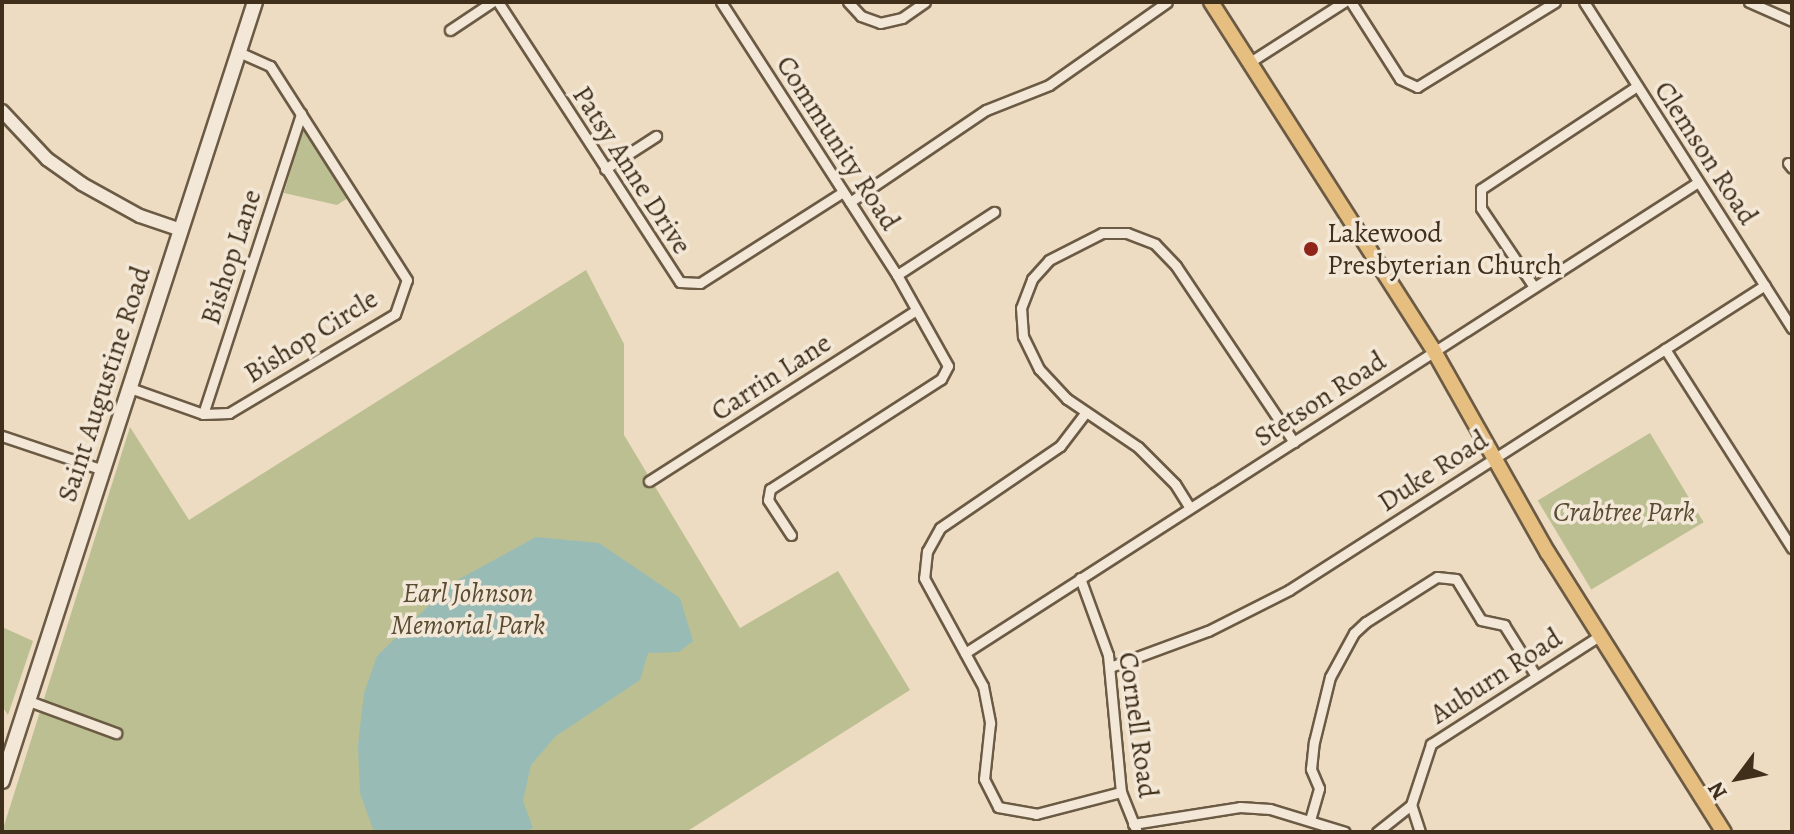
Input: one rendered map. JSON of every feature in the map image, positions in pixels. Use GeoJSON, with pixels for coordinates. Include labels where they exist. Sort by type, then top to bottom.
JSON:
{"type":"FeatureCollection","features":[{"type":"Feature","properties":{"kind":"main road","name":"Saint Augustine Road"},"geometry":{"type":"LineString","coordinates":[[2,781],[255,2]]}},
{"type":"Feature","properties":{"kind":"main road"},"geometry":{"type":"LineString","coordinates":[[1211,2],[1434,351],[1599,636],[1717,829]]}},
{"type":"Feature","properties":{"kind":"street"},"geometry":{"type":"LineString","coordinates":[[450,30],[495,2]]}},
{"type":"Feature","properties":{"kind":"street","name":"Patsy Anne Drive"},"geometry":{"type":"LineString","coordinates":[[495,2],[675,277],[692,285],[843,192]]}},
{"type":"Feature","properties":{"kind":"street","name":"Community Road"},"geometry":{"type":"LineString","coordinates":[[721,2],[897,275],[947,372],[770,489],[768,500],[791,535]]}},
{"type":"Feature","properties":{"kind":"street"},"geometry":{"type":"LineString","coordinates":[[848,2],[870,21],[890,22],[925,2]]}},
{"type":"Feature","properties":{"kind":"street"},"geometry":{"type":"LineString","coordinates":[[850,202],[986,110],[1049,85],[1167,2]]}},
{"type":"Feature","properties":{"kind":"street"},"geometry":{"type":"LineString","coordinates":[[1250,62],[1344,2]]}},
{"type":"Feature","properties":{"kind":"street"},"geometry":{"type":"LineString","coordinates":[[1351,2],[1400,79],[1412,87],[1426,85],[1555,2]]}},
{"type":"Feature","properties":{"kind":"street","name":"Clemson Road"},"geometry":{"type":"LineString","coordinates":[[1584,2],[1792,328]]}},
{"type":"Feature","properties":{"kind":"street"},"geometry":{"type":"LineString","coordinates":[[1749,2],[1792,21]]}},
{"type":"Feature","properties":{"kind":"street","name":"Bishop Circle"},"geometry":{"type":"LineString","coordinates":[[203,414],[229,413],[395,314],[407,280],[270,66],[239,52]]}},
{"type":"Feature","properties":{"kind":"street"},"geometry":{"type":"LineString","coordinates":[[1534,287],[1481,208],[1481,189],[1637,86]]}},
{"type":"Feature","properties":{"kind":"street"},"geometry":{"type":"LineString","coordinates":[[2,111],[47,159],[82,184],[119,206],[181,230]]}},
{"type":"Feature","properties":{"kind":"street","name":"Bishop Lane"},"geometry":{"type":"LineString","coordinates":[[203,414],[301,114]]}},
{"type":"Feature","properties":{"kind":"street"},"geometry":{"type":"LineString","coordinates":[[605,169],[656,136]]}},
{"type":"Feature","properties":{"kind":"street","name":"Stetson Road"},"geometry":{"type":"LineString","coordinates":[[965,653],[1698,182]]}},
{"type":"Feature","properties":{"kind":"street"},"geometry":{"type":"LineString","coordinates":[[897,275],[994,212]]}},
{"type":"Feature","properties":{"kind":"street"},"geometry":{"type":"LineString","coordinates":[[1190,508],[1164,471],[1059,393],[1027,348],[1021,316],[1026,289],[1049,260],[1091,236],[1127,233],[1155,244],[1176,266],[1294,442]]}},
{"type":"Feature","properties":{"kind":"street","name":"Duke Road"},"geometry":{"type":"LineString","coordinates":[[1110,667],[1268,601],[1765,285]]}},
{"type":"Feature","properties":{"kind":"street","name":"Carrin Lane"},"geometry":{"type":"LineString","coordinates":[[649,481],[916,310]]}},
{"type":"Feature","properties":{"kind":"street"},"geometry":{"type":"LineString","coordinates":[[1665,349],[1792,548]]}},
{"type":"Feature","properties":{"kind":"street"},"geometry":{"type":"LineString","coordinates":[[130,388],[203,414]]}},
{"type":"Feature","properties":{"kind":"street"},"geometry":{"type":"LineString","coordinates":[[1086,412],[1060,446],[955,515],[932,541],[924,569],[926,586],[965,653],[988,704],[984,779],[998,807],[1036,814],[1121,792]]}},
{"type":"Feature","properties":{"kind":"street"},"geometry":{"type":"LineString","coordinates":[[2,436],[103,470]]}},
{"type":"Feature","properties":{"kind":"street"},"geometry":{"type":"LineString","coordinates":[[1310,820],[1319,788],[1311,769],[1314,742],[1330,677],[1354,633],[1366,622],[1437,577],[1456,579],[1481,620],[1504,625],[1536,676]]}},
{"type":"Feature","properties":{"kind":"street","name":"Cornell Road"},"geometry":{"type":"LineString","coordinates":[[1080,578],[1110,667],[1121,792],[1135,828]]}},
{"type":"Feature","properties":{"kind":"street","name":"Auburn Road"},"geometry":{"type":"LineString","coordinates":[[1411,805],[1431,744],[1599,636]]}},
{"type":"Feature","properties":{"kind":"street"},"geometry":{"type":"LineString","coordinates":[[29,701],[116,733]]}},
{"type":"Feature","properties":{"kind":"street"},"geometry":{"type":"LineString","coordinates":[[1377,832],[1411,805],[1420,832]]}},
{"type":"Feature","properties":{"kind":"street"},"geometry":{"type":"LineString","coordinates":[[1135,828],[1240,807],[1310,820],[1345,832]]}},
{"type":"Feature","properties":{"kind":"green space"},"geometry":{"type":"Polygon","coordinates":[[[303,129],[348,198],[337,205],[284,193],[303,129]]]}},
{"type":"Feature","properties":{"kind":"green space","name":"Earl Johnson Memorial Park"},"geometry":{"type":"Polygon","coordinates":[[[586,270],[624,344],[624,435],[740,628],[838,571],[910,690],[686,832],[2,832],[130,427],[189,520],[586,270]]]}},
{"type":"Feature","properties":{"kind":"green space","name":"Crabtree Park"},"geometry":{"type":"Polygon","coordinates":[[[1650,433],[1704,522],[1591,590],[1538,500],[1650,433]]]}},
{"type":"Feature","properties":{"kind":"green space"},"geometry":{"type":"Polygon","coordinates":[[[2,627],[33,641],[8,715],[2,706],[2,627]]]}},
{"type":"Feature","properties":{"kind":"water"},"geometry":{"type":"Polygon","coordinates":[[[536,537],[599,543],[680,598],[693,641],[679,652],[648,653],[640,680],[556,736],[531,765],[523,801],[533,828],[524,832],[374,832],[360,793],[358,745],[364,693],[377,656],[452,583],[536,537]]]}},
{"type":"Feature","properties":{"kind":"place","name":"Lakewood Presbyterian Church"},"geometry":{"type":"Point","coordinates":[1311,249]}}]}
